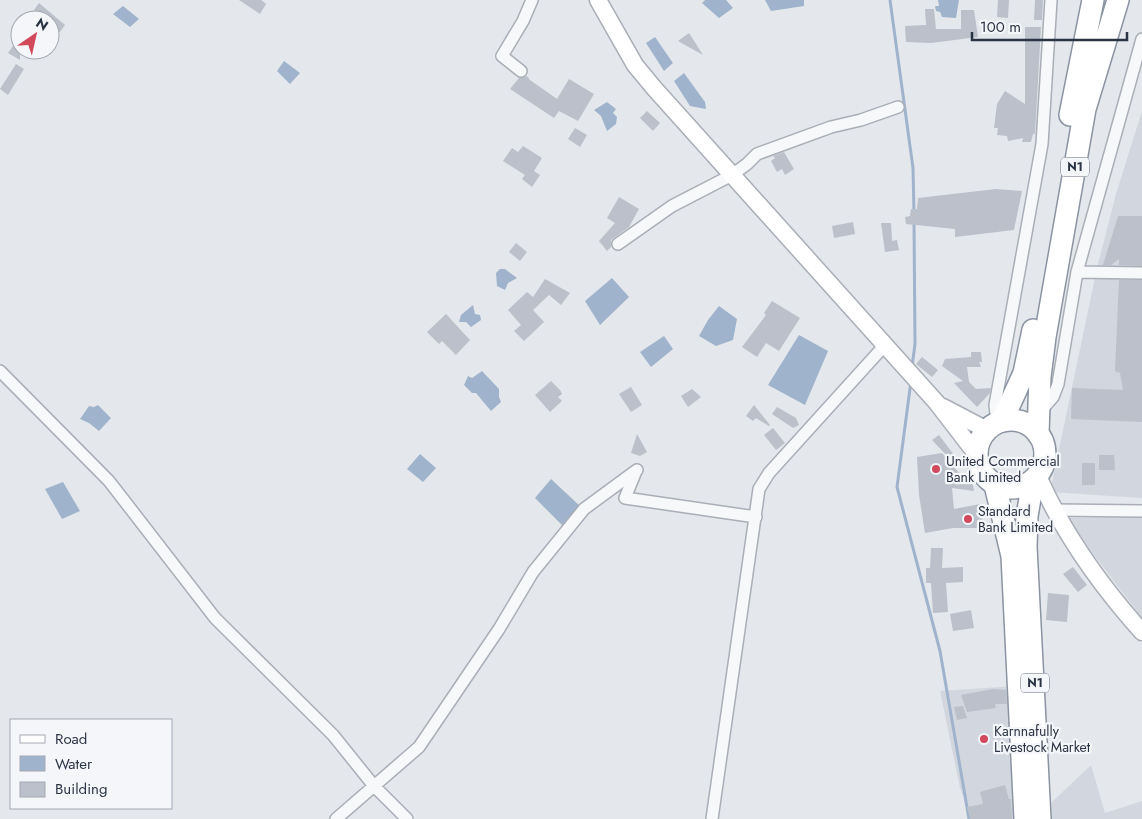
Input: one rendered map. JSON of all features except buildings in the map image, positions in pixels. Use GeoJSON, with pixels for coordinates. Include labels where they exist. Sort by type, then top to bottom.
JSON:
{"type":"FeatureCollection","features":[{"type":"Feature","properties":{"kind":"highway","name":"N1"},"geometry":{"type":"LineString","coordinates":[[1040,819],[1026,546],[1027,516],[1035,479],[1043,466],[1046,455],[1044,444],[1038,434],[1040,412],[1039,336],[1072,107],[1093,0]]}},
{"type":"Feature","properties":{"kind":"highway","name":"N1"},"geometry":{"type":"LineString","coordinates":[[1025,819],[1012,556],[995,485],[979,467],[977,455],[980,441],[995,425],[1024,372],[1039,336],[1084,110],[1118,0]]}},
{"type":"Feature","properties":{"kind":"highway"},"geometry":{"type":"LineString","coordinates":[[995,425],[1022,423],[1038,434]]}},
{"type":"Feature","properties":{"kind":"highway"},"geometry":{"type":"LineString","coordinates":[[995,485],[1008,488],[1021,487],[1035,479]]}},
{"type":"Feature","properties":{"kind":"main road"},"geometry":{"type":"LineString","coordinates":[[598,0],[644,77],[937,404],[977,455]]}},
{"type":"Feature","properties":{"kind":"main road"},"geometry":{"type":"LineString","coordinates":[[937,404],[995,425]]}},
{"type":"Feature","properties":{"kind":"main road"},"geometry":{"type":"LineString","coordinates":[[1035,479],[1121,609],[1142,632]]}},
{"type":"Feature","properties":{"kind":"street"},"geometry":{"type":"LineString","coordinates":[[521,71],[502,56],[523,21],[532,0]]}},
{"type":"Feature","properties":{"kind":"street"},"geometry":{"type":"LineString","coordinates":[[995,425],[995,405],[1042,144],[1051,0]]}},
{"type":"Feature","properties":{"kind":"street"},"geometry":{"type":"LineString","coordinates":[[1040,412],[1053,397],[1058,384],[1077,272],[1142,39]]}},
{"type":"Feature","properties":{"kind":"street"},"geometry":{"type":"LineString","coordinates":[[618,244],[672,206],[732,175],[757,154],[784,143],[898,107]]}},
{"type":"Feature","properties":{"kind":"street"},"geometry":{"type":"LineString","coordinates":[[1077,272],[1142,273]]}},
{"type":"Feature","properties":{"kind":"street"},"geometry":{"type":"LineString","coordinates":[[712,819],[759,489],[762,482],[885,346]]}},
{"type":"Feature","properties":{"kind":"street"},"geometry":{"type":"LineString","coordinates":[[0,371],[109,480],[215,618],[333,735],[374,786],[407,819]]}},
{"type":"Feature","properties":{"kind":"street"},"geometry":{"type":"LineString","coordinates":[[336,819],[419,747],[498,629],[533,572],[584,509],[637,470],[625,498],[756,517]]}},
{"type":"Feature","properties":{"kind":"street"},"geometry":{"type":"LineString","coordinates":[[1054,510],[1142,511]]}},
{"type":"Feature","properties":{"kind":"shaded area"},"geometry":{"type":"Polygon","coordinates":[[[1142,111],[1142,268],[1097,268],[1116,194],[1142,111]]]}},
{"type":"Feature","properties":{"kind":"shaded area"},"geometry":{"type":"Polygon","coordinates":[[[1096,273],[1142,273],[1142,498],[1050,492],[1096,273]]]}},
{"type":"Feature","properties":{"kind":"shaded area"},"geometry":{"type":"Polygon","coordinates":[[[1142,517],[1142,618],[1066,518],[1142,517]]]}},
{"type":"Feature","properties":{"kind":"shaded area","name":"Karnnafully Livestock Market"},"geometry":{"type":"Polygon","coordinates":[[[1016,686],[1022,819],[973,819],[960,788],[940,691],[1016,686]]]}},
{"type":"Feature","properties":{"kind":"shaded area"},"geometry":{"type":"Polygon","coordinates":[[[1091,765],[1105,813],[1142,801],[1142,819],[1051,819],[1052,802],[1091,765]]]}},
{"type":"Feature","properties":{"kind":"water"},"geometry":{"type":"Polygon","coordinates":[[[705,0],[726,0],[733,8],[719,18],[702,3],[705,0]]]}},
{"type":"Feature","properties":{"kind":"water"},"geometry":{"type":"Polygon","coordinates":[[[765,0],[804,0],[804,6],[771,11],[765,0]]]}},
{"type":"Feature","properties":{"kind":"water"},"geometry":{"type":"Polygon","coordinates":[[[938,0],[959,0],[956,18],[942,17],[940,12],[936,11],[935,6],[939,6],[938,0]]]}},
{"type":"Feature","properties":{"kind":"water"},"geometry":{"type":"Polygon","coordinates":[[[123,6],[139,19],[130,27],[113,14],[123,6]]]}},
{"type":"Feature","properties":{"kind":"water"},"geometry":{"type":"Polygon","coordinates":[[[655,37],[673,63],[664,71],[646,43],[655,37]]]}},
{"type":"Feature","properties":{"kind":"water"},"geometry":{"type":"Polygon","coordinates":[[[284,61],[300,73],[290,84],[277,71],[284,61]]]}},
{"type":"Feature","properties":{"kind":"water"},"geometry":{"type":"Polygon","coordinates":[[[684,73],[705,102],[706,109],[690,106],[674,81],[684,73]]]}},
{"type":"Feature","properties":{"kind":"water"},"geometry":{"type":"Polygon","coordinates":[[[607,102],[616,109],[613,113],[617,117],[616,124],[607,131],[601,116],[594,110],[607,102]]]}},
{"type":"Feature","properties":{"kind":"water"},"geometry":{"type":"Polygon","coordinates":[[[500,269],[505,269],[517,278],[508,283],[505,290],[497,286],[496,273],[500,269]]]}},
{"type":"Feature","properties":{"kind":"water"},"geometry":{"type":"Polygon","coordinates":[[[612,278],[629,297],[600,325],[585,301],[612,278]]]}},
{"type":"Feature","properties":{"kind":"water"},"geometry":{"type":"Polygon","coordinates":[[[473,305],[475,314],[480,315],[481,320],[471,327],[466,322],[459,322],[461,315],[473,305]]]}},
{"type":"Feature","properties":{"kind":"water"},"geometry":{"type":"Polygon","coordinates":[[[719,306],[737,319],[733,340],[716,346],[699,336],[719,306]]]}},
{"type":"Feature","properties":{"kind":"water"},"geometry":{"type":"Polygon","coordinates":[[[799,335],[828,351],[805,405],[768,385],[799,335]]]}},
{"type":"Feature","properties":{"kind":"water"},"geometry":{"type":"Polygon","coordinates":[[[664,336],[673,349],[651,367],[640,352],[664,336]]]}},
{"type":"Feature","properties":{"kind":"water"},"geometry":{"type":"Polygon","coordinates":[[[482,371],[499,389],[501,402],[491,411],[476,393],[472,393],[464,385],[468,376],[472,378],[482,371]]]}},
{"type":"Feature","properties":{"kind":"water"},"geometry":{"type":"Polygon","coordinates":[[[98,405],[111,418],[99,431],[80,419],[89,406],[94,407],[98,405]]]}},
{"type":"Feature","properties":{"kind":"water"},"geometry":{"type":"Polygon","coordinates":[[[420,454],[436,468],[423,482],[407,469],[420,454]]]}},
{"type":"Feature","properties":{"kind":"water"},"geometry":{"type":"Polygon","coordinates":[[[551,479],[581,507],[565,528],[535,498],[551,479]]]}},
{"type":"Feature","properties":{"kind":"water"},"geometry":{"type":"Polygon","coordinates":[[[63,482],[80,511],[62,519],[45,489],[63,482]]]}},
{"type":"Feature","properties":{"kind":"waterway"},"geometry":{"type":"LineString","coordinates":[[890,0],[913,168],[914,213]]}},
{"type":"Feature","properties":{"kind":"waterway"},"geometry":{"type":"LineString","coordinates":[[912,367],[915,344],[914,221]]}},
{"type":"Feature","properties":{"kind":"waterway"},"geometry":{"type":"LineString","coordinates":[[911,381],[897,487],[940,651],[969,819]]}},
{"type":"Feature","properties":{"kind":"place","name":"United Commercial Bank Limited"},"geometry":{"type":"Point","coordinates":[936,469]}},
{"type":"Feature","properties":{"kind":"place","name":"Standard Bank Limited"},"geometry":{"type":"Point","coordinates":[968,519]}},
{"type":"Feature","properties":{"kind":"place","name":"Karnnafully Livestock Market"},"geometry":{"type":"Point","coordinates":[984,739]}}]}
